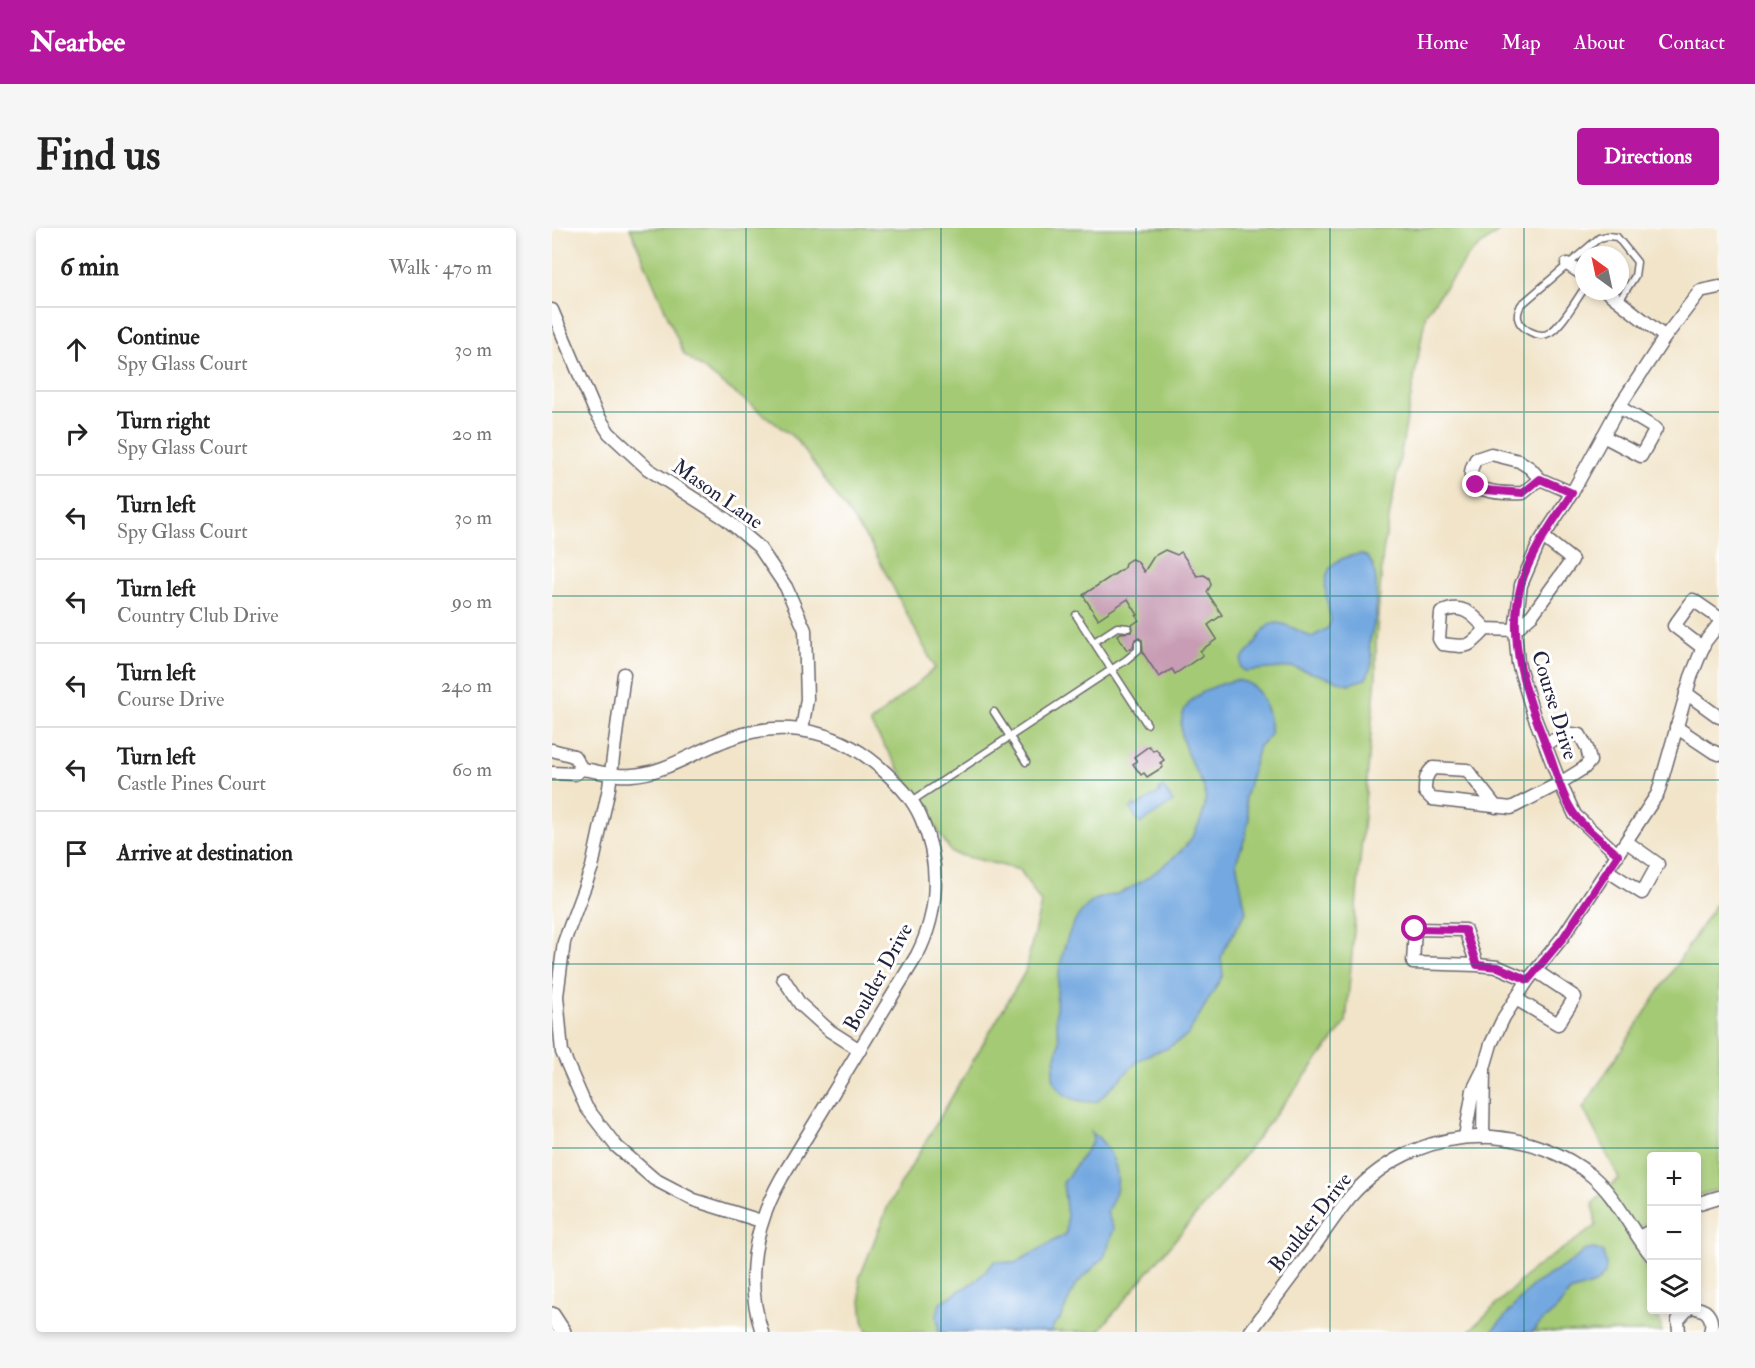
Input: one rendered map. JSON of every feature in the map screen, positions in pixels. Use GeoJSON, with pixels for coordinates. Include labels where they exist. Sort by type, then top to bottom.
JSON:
{"type":"FeatureCollection","features":[{"type":"Feature","properties":{"kind":"street"},"geometry":{"type":"LineString","coordinates":[[1567,264],[1575,270]]}},
{"type":"Feature","properties":{"kind":"street","name":"Course Drive"},"geometry":{"type":"LineString","coordinates":[[1618,855],[1575,815],[1545,743],[1518,663],[1515,630],[1521,585],[1543,537],[1572,493],[1619,407],[1665,337],[1700,291],[1719,287]]}},
{"type":"Feature","properties":{"kind":"street"},"geometry":{"type":"LineString","coordinates":[[1619,301],[1665,337]]}},
{"type":"Feature","properties":{"kind":"street","name":"Mason Lane"},"geometry":{"type":"LineString","coordinates":[[552,310],[595,411],[609,434],[648,470],[726,519],[759,547],[786,587],[805,630],[807,699],[802,730]]}},
{"type":"Feature","properties":{"kind":"street"},"geometry":{"type":"LineString","coordinates":[[1603,436],[1641,456],[1656,429],[1619,407]]}},
{"type":"Feature","properties":{"kind":"street"},"geometry":{"type":"LineString","coordinates":[[1540,479],[1529,490],[1518,493],[1485,490],[1473,483],[1470,474],[1476,459],[1491,454],[1524,464],[1540,479],[1572,493]]}},
{"type":"Feature","properties":{"kind":"street"},"geometry":{"type":"LineString","coordinates":[[1486,629],[1515,630],[1533,615],[1572,560],[1543,537]]}},
{"type":"Feature","properties":{"kind":"street"},"geometry":{"type":"LineString","coordinates":[[1703,648],[1674,626],[1693,600],[1719,618]]}},
{"type":"Feature","properties":{"kind":"street"},"geometry":{"type":"LineString","coordinates":[[1465,1137],[1473,1090],[1504,1017],[1532,975],[1563,938],[1658,793],[1686,693],[1703,648],[1719,624]]}},
{"type":"Feature","properties":{"kind":"street"},"geometry":{"type":"LineString","coordinates":[[624,674],[611,773],[592,867],[564,942],[557,996],[562,1052],[585,1107],[616,1146],[654,1179],[694,1200],[761,1221]]}},
{"type":"Feature","properties":{"kind":"street"},"geometry":{"type":"LineString","coordinates":[[1686,693],[1719,717]]}},
{"type":"Feature","properties":{"kind":"street"},"geometry":{"type":"LineString","coordinates":[[1676,727],[1719,754]]}},
{"type":"Feature","properties":{"kind":"street","name":"Boulder Drive"},"geometry":{"type":"LineString","coordinates":[[552,773],[574,774],[582,769],[630,776],[648,773],[722,741],[749,733],[780,729],[802,730],[834,738],[868,756],[902,787],[924,825],[934,859],[935,893],[928,930],[917,955],[782,1177],[761,1221],[753,1283],[757,1317],[762,1332]]}},
{"type":"Feature","properties":{"kind":"street"},"geometry":{"type":"LineString","coordinates":[[1496,807],[1467,770],[1433,768],[1425,779],[1425,792],[1432,800],[1496,807],[1511,808],[1560,783],[1584,768],[1590,761],[1587,748],[1580,735],[1572,734],[1545,743]]}},
{"type":"Feature","properties":{"kind":"street","name":"Boulder Drive"},"geometry":{"type":"LineString","coordinates":[[552,750],[574,756],[582,769]]}},
{"type":"Feature","properties":{"kind":"street"},"geometry":{"type":"LineString","coordinates":[[1608,871],[1642,893],[1658,864],[1627,842]]}},
{"type":"Feature","properties":{"kind":"street"},"geometry":{"type":"LineString","coordinates":[[1477,965],[1465,930],[1415,929],[1413,963],[1498,967],[1532,975],[1575,997],[1558,1024],[1516,999]]}},
{"type":"Feature","properties":{"kind":"street"},"geometry":{"type":"LineString","coordinates":[[783,978],[800,1004],[830,1031],[860,1050]]}},
{"type":"Feature","properties":{"kind":"street"},"geometry":{"type":"LineString","coordinates":[[1483,1137],[1484,1068]]}},
{"type":"Feature","properties":{"kind":"street","name":"Boulder Drive"},"geometry":{"type":"LineString","coordinates":[[1250,1332],[1344,1204],[1367,1180],[1387,1165],[1417,1149],[1439,1142],[1465,1137],[1483,1137],[1523,1142],[1557,1154],[1592,1176],[1608,1192],[1647,1251]]}},
{"type":"Feature","properties":{"kind":"street"},"geometry":{"type":"LineString","coordinates":[[1701,1202],[1719,1197]]}},
{"type":"Feature","properties":{"kind":"street"},"geometry":{"type":"LineString","coordinates":[[1639,1238],[1647,1233]]}},
{"type":"Feature","properties":{"kind":"street"},"geometry":{"type":"LineString","coordinates":[[1701,1310],[1710,1315],[1712,1326],[1710,1332]]}},
{"type":"Feature","properties":{"kind":"street"},"geometry":{"type":"LineString","coordinates":[[1680,1332],[1678,1326],[1681,1314]]}},
{"type":"Feature","properties":{"kind":"street"},"geometry":{"type":"LineString","coordinates":[[552,1316],[563,1332]]}},
{"type":"Feature","properties":{"kind":"lane"},"geometry":{"type":"LineString","coordinates":[[1576,300],[1558,325],[1548,334],[1538,335],[1520,324],[1517,317],[1521,305],[1567,264],[1599,238],[1608,236],[1617,237],[1637,262],[1635,276],[1619,301]]}},
{"type":"Feature","properties":{"kind":"lane"},"geometry":{"type":"LineString","coordinates":[[1076,615],[1147,724]]}},
{"type":"Feature","properties":{"kind":"lane"},"geometry":{"type":"LineString","coordinates":[[1094,642],[1117,627],[1128,628]]}},
{"type":"Feature","properties":{"kind":"lane"},"geometry":{"type":"LineString","coordinates":[[912,801],[1134,654],[1138,650],[1138,643]]}},
{"type":"Feature","properties":{"kind":"lane"},"geometry":{"type":"LineString","coordinates":[[994,712],[1026,762]]}},
{"type":"Feature","properties":{"kind":"green space"},"geometry":{"type":"Polygon","coordinates":[[[630,228],[1503,228],[1470,254],[1426,313],[1383,552],[1376,640],[1376,676],[1346,1023],[1225,1180],[1098,1332],[867,1332],[863,1320],[859,1279],[888,1206],[1025,972],[1041,903],[1020,870],[952,853],[870,723],[935,668],[871,545],[797,440],[684,354],[630,228]]]}},
{"type":"Feature","properties":{"kind":"green space"},"geometry":{"type":"Polygon","coordinates":[[[1719,899],[1719,1189],[1701,1195],[1701,1152],[1647,1152],[1647,1223],[1628,1235],[1647,1270],[1647,1314],[1658,1314],[1662,1332],[1468,1332],[1533,1269],[1596,1226],[1593,1203],[1619,1178],[1583,1108],[1719,899]]]}},
{"type":"Feature","properties":{"kind":"water"},"geometry":{"type":"Polygon","coordinates":[[[1361,554],[1368,557],[1373,565],[1376,579],[1376,616],[1369,644],[1372,664],[1366,679],[1348,684],[1293,667],[1245,671],[1241,668],[1243,657],[1268,626],[1284,624],[1312,637],[1328,628],[1331,620],[1326,596],[1326,576],[1337,562],[1361,554]]]}},
{"type":"Feature","properties":{"kind":"water"},"geometry":{"type":"Polygon","coordinates":[[[1236,680],[1249,684],[1260,694],[1268,716],[1270,736],[1259,746],[1245,798],[1249,819],[1236,862],[1246,912],[1221,957],[1223,975],[1187,1036],[1166,1049],[1152,1053],[1138,1061],[1098,1101],[1076,1100],[1058,1088],[1053,1074],[1059,1043],[1056,1016],[1057,987],[1067,938],[1082,911],[1092,902],[1122,892],[1141,882],[1173,858],[1190,840],[1201,818],[1205,798],[1203,785],[1183,743],[1182,716],[1195,697],[1206,690],[1236,680]]]}},
{"type":"Feature","properties":{"kind":"water"},"geometry":{"type":"Polygon","coordinates":[[[1163,787],[1173,802],[1140,824],[1130,809],[1160,792],[1159,790],[1163,787]]]}},
{"type":"Feature","properties":{"kind":"water"},"geometry":{"type":"Polygon","coordinates":[[[1091,1132],[1107,1148],[1116,1171],[1116,1189],[1107,1213],[1114,1229],[1104,1257],[1075,1286],[1052,1332],[939,1332],[937,1315],[940,1303],[977,1280],[995,1261],[1015,1263],[1066,1234],[1067,1217],[1063,1183],[1093,1141],[1091,1132]]]}},
{"type":"Feature","properties":{"kind":"water"},"geometry":{"type":"Polygon","coordinates":[[[1594,1249],[1603,1252],[1606,1264],[1605,1274],[1595,1284],[1570,1292],[1557,1309],[1533,1332],[1491,1332],[1533,1285],[1574,1260],[1584,1251],[1594,1249]]]}},
{"type":"Feature","properties":{"kind":"building"},"geometry":{"type":"Polygon","coordinates":[[[1165,550],[1177,555],[1181,552],[1197,576],[1204,575],[1209,578],[1211,585],[1207,592],[1222,615],[1208,625],[1217,639],[1200,651],[1203,655],[1175,674],[1172,669],[1159,677],[1143,653],[1142,640],[1135,639],[1133,647],[1127,650],[1117,635],[1131,632],[1132,625],[1139,620],[1128,599],[1098,619],[1083,595],[1124,568],[1125,563],[1131,559],[1137,561],[1144,572],[1154,556],[1165,550]]]}},
{"type":"Feature","properties":{"kind":"building"},"geometry":{"type":"Polygon","coordinates":[[[1149,746],[1153,751],[1156,749],[1164,760],[1160,763],[1163,767],[1147,777],[1144,773],[1141,775],[1133,764],[1137,761],[1134,757],[1149,746]]]}},
{"type":"Feature","properties":{"kind":"route"},"geometry":{"type":"LineString","coordinates":[[1415,929],[1465,930],[1477,965],[1498,967],[1528,980],[1563,938],[1618,855],[1575,815],[1533,713],[1518,663],[1515,630],[1521,585],[1539,543],[1572,493],[1540,479],[1523,493],[1485,490],[1476,485]]}}]}
